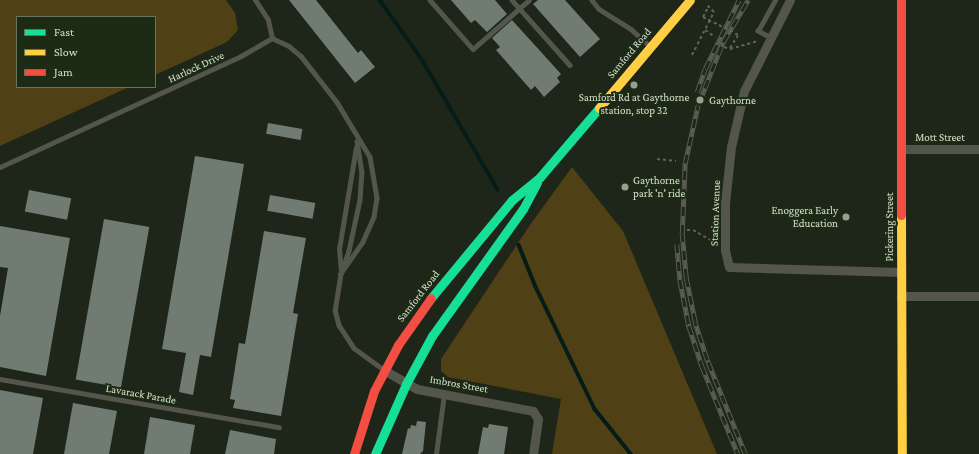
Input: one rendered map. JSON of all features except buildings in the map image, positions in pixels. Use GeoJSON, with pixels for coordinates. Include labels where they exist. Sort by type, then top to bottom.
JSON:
{"type":"FeatureCollection","features":[{"type":"Feature","properties":{"kind":"main road","name":"Samford Road"},"geometry":{"type":"LineString","coordinates":[[354,454],[368,406],[384,370],[406,332],[446,279],[512,200],[540,177],[690,0]]}},
{"type":"Feature","properties":{"kind":"main road","name":"Pickering Street"},"geometry":{"type":"LineString","coordinates":[[901,0],[902,454]]}},
{"type":"Feature","properties":{"kind":"main road","name":"Samford Road"},"geometry":{"type":"LineString","coordinates":[[376,454],[406,384],[446,315],[523,209],[540,177]]}},
{"type":"Feature","properties":{"kind":"street","name":"Station Avenue"},"geometry":{"type":"LineString","coordinates":[[790,0],[744,91],[731,147],[725,203],[725,250],[728,267],[735,269],[901,272]]}},
{"type":"Feature","properties":{"kind":"street","name":"Mott Street"},"geometry":{"type":"LineString","coordinates":[[901,149],[979,149]]}},
{"type":"Feature","properties":{"kind":"street"},"geometry":{"type":"LineString","coordinates":[[901,296],[979,296]]}},
{"type":"Feature","properties":{"kind":"street","name":"Imbros Street"},"geometry":{"type":"LineString","coordinates":[[384,370],[406,384],[444,394],[533,411],[538,419],[533,454]]}},
{"type":"Feature","properties":{"kind":"lane"},"geometry":{"type":"LineString","coordinates":[[255,0],[268,20],[272,38],[289,46],[301,56],[337,102],[357,140],[370,157],[377,198],[371,225],[341,274]]}},
{"type":"Feature","properties":{"kind":"lane"},"geometry":{"type":"LineString","coordinates":[[430,0],[473,49],[529,0]]}},
{"type":"Feature","properties":{"kind":"lane"},"geometry":{"type":"LineString","coordinates":[[512,0],[570,65]]}},
{"type":"Feature","properties":{"kind":"lane"},"geometry":{"type":"LineString","coordinates":[[592,0],[599,9],[631,29],[650,46]]}},
{"type":"Feature","properties":{"kind":"lane"},"geometry":{"type":"LineString","coordinates":[[771,38],[758,31],[775,0]]}},
{"type":"Feature","properties":{"kind":"lane","name":"Harlock Drive"},"geometry":{"type":"LineString","coordinates":[[0,167],[241,56],[272,38]]}},
{"type":"Feature","properties":{"kind":"lane"},"geometry":{"type":"LineString","coordinates":[[357,140],[362,171],[360,200],[354,232],[341,274],[335,310],[339,325],[358,352],[384,370]]}},
{"type":"Feature","properties":{"kind":"lane"},"geometry":{"type":"LineString","coordinates":[[341,274],[339,249],[357,140]]}},
{"type":"Feature","properties":{"kind":"lane","name":"Lavarack Parade"},"geometry":{"type":"LineString","coordinates":[[0,379],[279,427]]}},
{"type":"Feature","properties":{"kind":"lane"},"geometry":{"type":"LineString","coordinates":[[436,454],[444,394]]}},
{"type":"Feature","properties":{"kind":"path"},"geometry":{"type":"LineString","coordinates":[[692,54],[714,12],[706,4]]}},
{"type":"Feature","properties":{"kind":"path"},"geometry":{"type":"LineString","coordinates":[[708,7],[702,16],[738,35],[730,49]]}},
{"type":"Feature","properties":{"kind":"path"},"geometry":{"type":"LineString","coordinates":[[705,30],[715,37]]}},
{"type":"Feature","properties":{"kind":"path"},"geometry":{"type":"LineString","coordinates":[[724,47],[730,49],[771,38]]}},
{"type":"Feature","properties":{"kind":"path"},"geometry":{"type":"LineString","coordinates":[[656,159],[676,162]]}},
{"type":"Feature","properties":{"kind":"path"},"geometry":{"type":"LineString","coordinates":[[687,230],[694,230],[725,250]]}},
{"type":"Feature","properties":{"kind":"shaded area"},"geometry":{"type":"Polygon","coordinates":[[[0,0],[226,0],[235,13],[238,30],[227,42],[156,75],[156,16],[16,16],[16,88],[127,88],[0,146],[0,0]]]}},
{"type":"Feature","properties":{"kind":"shaded area"},"geometry":{"type":"Polygon","coordinates":[[[572,167],[623,231],[717,454],[552,454],[561,399],[448,377],[441,371],[441,359],[530,225],[572,167]]]}},
{"type":"Feature","properties":{"kind":"waterway"},"geometry":{"type":"LineString","coordinates":[[380,0],[423,61],[498,190]]}},
{"type":"Feature","properties":{"kind":"waterway"},"geometry":{"type":"LineString","coordinates":[[519,245],[536,287],[595,409],[631,454]]}},
{"type":"Feature","properties":{"kind":"railway"},"geometry":{"type":"LineString","coordinates":[[697,92],[705,69],[739,0]]}},
{"type":"Feature","properties":{"kind":"railway"},"geometry":{"type":"LineString","coordinates":[[745,454],[707,360],[695,322],[686,278],[682,234],[685,163],[698,105],[723,42],[748,0]]}},
{"type":"Feature","properties":{"kind":"railway"},"geometry":{"type":"LineString","coordinates":[[677,244],[680,280],[689,326],[702,366],[738,454]]}},
{"type":"Feature","properties":{"kind":"traffic: fast"},"geometry":{"type":"LineString","coordinates":[[431,298],[512,200],[540,177],[599,108]]}},
{"type":"Feature","properties":{"kind":"traffic: fast"},"geometry":{"type":"LineString","coordinates":[[375,454],[406,384],[432,336],[523,209],[537,183]]}},
{"type":"Feature","properties":{"kind":"traffic: slow"},"geometry":{"type":"LineString","coordinates":[[599,108],[690,0]]}},
{"type":"Feature","properties":{"kind":"traffic: slow"},"geometry":{"type":"LineString","coordinates":[[901,215],[902,454]]}},
{"type":"Feature","properties":{"kind":"traffic: jam"},"geometry":{"type":"LineString","coordinates":[[901,0],[901,215]]}},
{"type":"Feature","properties":{"kind":"traffic: jam"},"geometry":{"type":"LineString","coordinates":[[354,454],[374,391],[398,345],[431,298]]}},
{"type":"Feature","properties":{"kind":"place","name":"Samford Rd at Gaythorne station, stop 32"},"geometry":{"type":"Point","coordinates":[634,85]}},
{"type":"Feature","properties":{"kind":"place","name":"Gaythorne"},"geometry":{"type":"Point","coordinates":[700,100]}},
{"type":"Feature","properties":{"kind":"place","name":"Gaythorne park 'n' ride"},"geometry":{"type":"Point","coordinates":[625,187]}},
{"type":"Feature","properties":{"kind":"place","name":"Enoggera Early Education"},"geometry":{"type":"Point","coordinates":[846,217]}}]}
